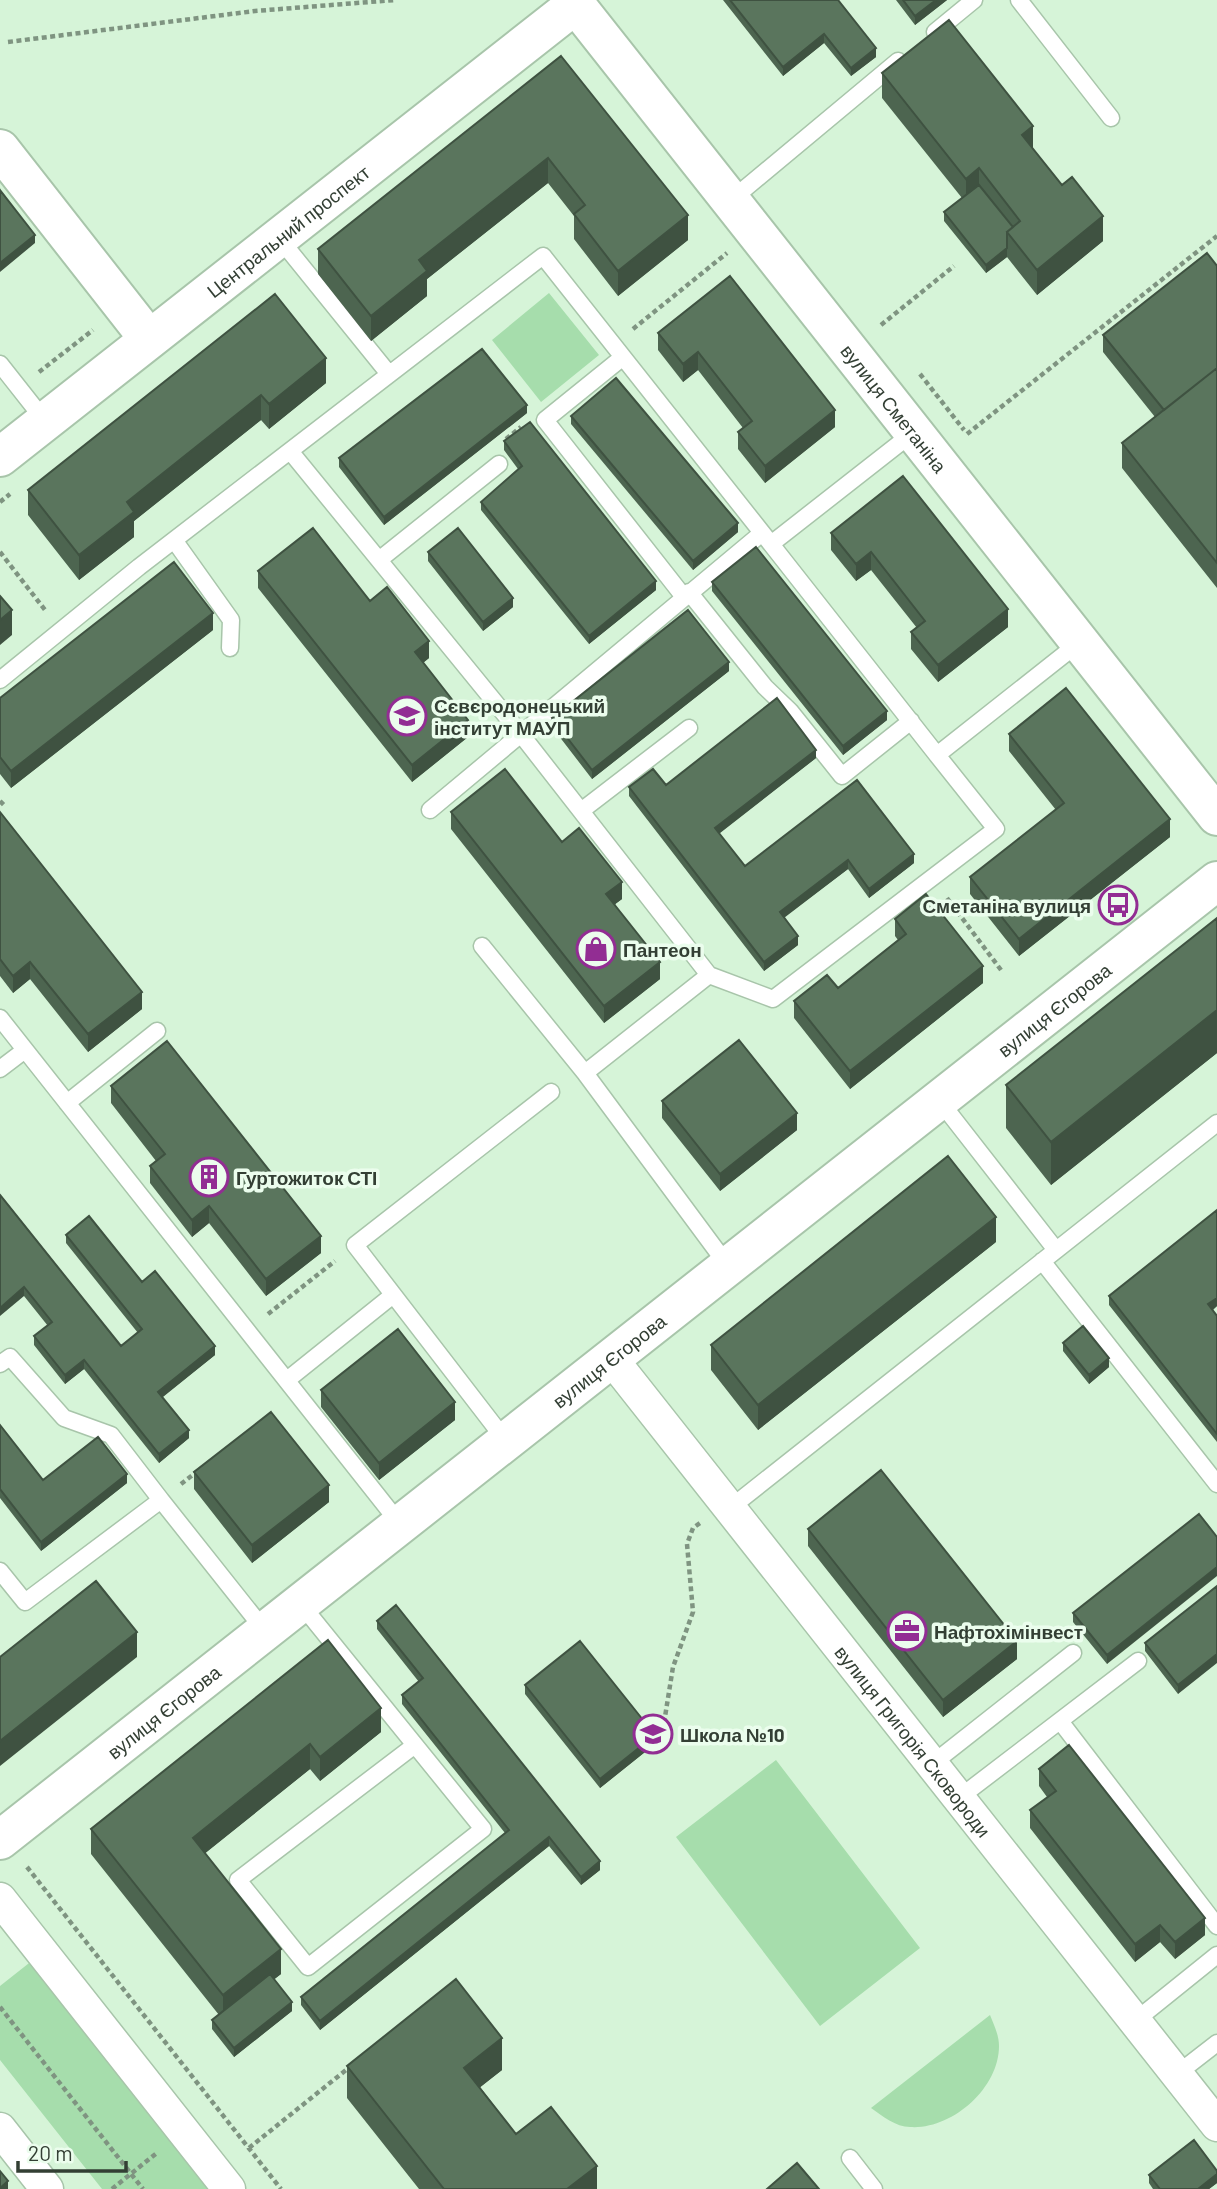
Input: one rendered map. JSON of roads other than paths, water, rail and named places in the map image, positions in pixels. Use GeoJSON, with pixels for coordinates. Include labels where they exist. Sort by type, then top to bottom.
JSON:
{"type":"FeatureCollection","features":[{"type":"Feature","properties":{"kind":"street","name":"вулиця Сметаніна"},"geometry":{"type":"LineString","coordinates":[[576,1],[730,201],[1217,816]]}},
{"type":"Feature","properties":{"kind":"street","name":"Центральний проспект"},"geometry":{"type":"LineString","coordinates":[[0,457],[576,1]]}},
{"type":"Feature","properties":{"kind":"street"},"geometry":{"type":"LineString","coordinates":[[0,149],[149,340]]}},
{"type":"Feature","properties":{"kind":"street","name":"вулиця Єгорова"},"geometry":{"type":"LineString","coordinates":[[2,1838],[1217,881]]}},
{"type":"Feature","properties":{"kind":"street","name":"вулиця Григорія Сковороди"},"geometry":{"type":"LineString","coordinates":[[611,1358],[1217,2125]]}},
{"type":"Feature","properties":{"kind":"street"},"geometry":{"type":"LineString","coordinates":[[0,1899],[229,2189]]}},
{"type":"Feature","properties":{"kind":"street"},"geometry":{"type":"LineString","coordinates":[[0,2129],[47,2189]]}},
{"type":"Feature","properties":{"kind":"lane"},"geometry":{"type":"LineString","coordinates":[[730,201],[974,0]]}},
{"type":"Feature","properties":{"kind":"lane"},"geometry":{"type":"LineString","coordinates":[[1018,0],[1111,118]]}},
{"type":"Feature","properties":{"kind":"lane"},"geometry":{"type":"LineString","coordinates":[[279,238],[389,374]]}},
{"type":"Feature","properties":{"kind":"lane"},"geometry":{"type":"LineString","coordinates":[[0,680],[174,540],[543,256],[996,829],[773,999],[709,975],[520,733],[290,451]]}},
{"type":"Feature","properties":{"kind":"lane"},"geometry":{"type":"LineString","coordinates":[[618,351],[545,421],[842,776],[911,721]]}},
{"type":"Feature","properties":{"kind":"lane"},"geometry":{"type":"LineString","coordinates":[[0,364],[45,421]]}},
{"type":"Feature","properties":{"kind":"lane"},"geometry":{"type":"LineString","coordinates":[[430,810],[687,594],[914,432]]}},
{"type":"Feature","properties":{"kind":"lane"},"geometry":{"type":"LineString","coordinates":[[379,560],[499,464]]}},
{"type":"Feature","properties":{"kind":"lane"},"geometry":{"type":"LineString","coordinates":[[174,540],[231,621],[230,648]]}},
{"type":"Feature","properties":{"kind":"lane"},"geometry":{"type":"LineString","coordinates":[[937,755],[1080,642]]}},
{"type":"Feature","properties":{"kind":"lane"},"geometry":{"type":"LineString","coordinates":[[581,811],[689,729]]}},
{"type":"Feature","properties":{"kind":"lane"},"geometry":{"type":"LineString","coordinates":[[482,946],[585,1073],[728,1266]]}},
{"type":"Feature","properties":{"kind":"lane"},"geometry":{"type":"LineString","coordinates":[[585,1073],[709,975]]}},
{"type":"Feature","properties":{"kind":"lane"},"geometry":{"type":"LineString","coordinates":[[0,1018],[400,1524]]}},
{"type":"Feature","properties":{"kind":"lane"},"geometry":{"type":"LineString","coordinates":[[67,1103],[157,1031]]}},
{"type":"Feature","properties":{"kind":"lane"},"geometry":{"type":"LineString","coordinates":[[0,1069],[25,1049]]}},
{"type":"Feature","properties":{"kind":"lane"},"geometry":{"type":"LineString","coordinates":[[506,1441],[355,1245],[551,1091]]}},
{"type":"Feature","properties":{"kind":"lane"},"geometry":{"type":"LineString","coordinates":[[939,1100],[1056,1250]]}},
{"type":"Feature","properties":{"kind":"lane"},"geometry":{"type":"LineString","coordinates":[[730,1508],[1217,1123]]}},
{"type":"Feature","properties":{"kind":"lane"},"geometry":{"type":"LineString","coordinates":[[1042,1261],[1217,1484]]}},
{"type":"Feature","properties":{"kind":"lane"},"geometry":{"type":"LineString","coordinates":[[287,1380],[393,1295]]}},
{"type":"Feature","properties":{"kind":"lane"},"geometry":{"type":"LineString","coordinates":[[0,1364],[10,1357],[64,1418],[111,1434],[265,1631]]}},
{"type":"Feature","properties":{"kind":"lane"},"geometry":{"type":"LineString","coordinates":[[0,1571],[24,1602],[161,1500]]}},
{"type":"Feature","properties":{"kind":"lane"},"geometry":{"type":"LineString","coordinates":[[300,1604],[415,1745],[483,1829],[308,1967],[238,1880],[415,1745]]}},
{"type":"Feature","properties":{"kind":"lane"},"geometry":{"type":"LineString","coordinates":[[932,1764],[1073,1653]]}},
{"type":"Feature","properties":{"kind":"lane"},"geometry":{"type":"LineString","coordinates":[[959,1798],[1138,1661]]}},
{"type":"Feature","properties":{"kind":"lane"},"geometry":{"type":"LineString","coordinates":[[1060,1721],[1217,1926]]}},
{"type":"Feature","properties":{"kind":"lane"},"geometry":{"type":"LineString","coordinates":[[1135,2021],[1217,1955]]}},
{"type":"Feature","properties":{"kind":"lane"},"geometry":{"type":"LineString","coordinates":[[1177,2074],[1217,2043]]}},
{"type":"Feature","properties":{"kind":"lane"},"geometry":{"type":"LineString","coordinates":[[850,2158],[874,2189]]}},
{"type":"Feature","properties":{"kind":"place","name":"Сєвєродонецький інститут МАУП"},"geometry":{"type":"Point","coordinates":[407,716]}},
{"type":"Feature","properties":{"kind":"place","name":"Сметаніна вулиця"},"geometry":{"type":"Point","coordinates":[1118,905]}},
{"type":"Feature","properties":{"kind":"place","name":"Пантеон"},"geometry":{"type":"Point","coordinates":[596,949]}},
{"type":"Feature","properties":{"kind":"place","name":"Гуртожиток СТІ"},"geometry":{"type":"Point","coordinates":[209,1177]}},
{"type":"Feature","properties":{"kind":"place","name":"Нафтохімінвест"},"geometry":{"type":"Point","coordinates":[907,1631]}},
{"type":"Feature","properties":{"kind":"place","name":"Школа №10"},"geometry":{"type":"Point","coordinates":[653,1734]}}]}
